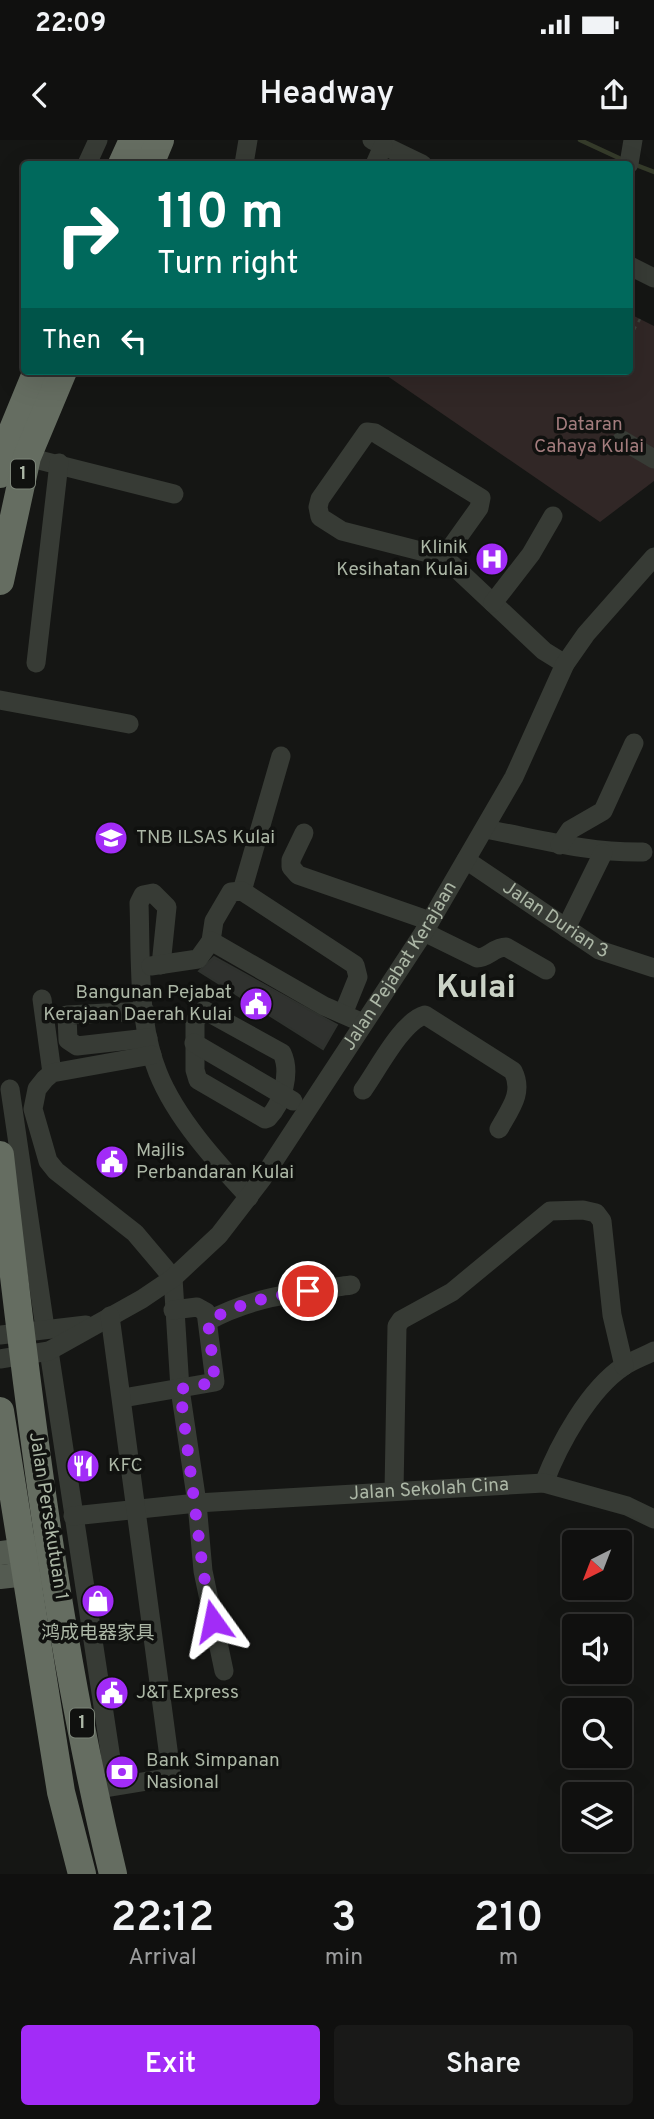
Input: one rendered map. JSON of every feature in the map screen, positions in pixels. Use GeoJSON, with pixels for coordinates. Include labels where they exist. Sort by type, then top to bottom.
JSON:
{"type":"FeatureCollection","features":[{"type":"Feature","properties":{"kind":"highway"},"geometry":{"type":"LineString","coordinates":[[123,161],[133,140]]}},
{"type":"Feature","properties":{"kind":"highway"},"geometry":{"type":"LineString","coordinates":[[151,161],[160,140]]}},
{"type":"Feature","properties":{"kind":"highway","name":"1"},"geometry":{"type":"LineString","coordinates":[[0,474],[5,449],[35,375]]}},
{"type":"Feature","properties":{"kind":"highway","name":"1"},"geometry":{"type":"LineString","coordinates":[[0,582],[27,457],[61,375]]}},
{"type":"Feature","properties":{"kind":"highway","name":"Jalan Persekutuan 1"},"geometry":{"type":"LineString","coordinates":[[11,1160],[23,1344],[54,1558],[104,1787],[113,1874]]}},
{"type":"Feature","properties":{"kind":"highway","name":"Jalan Persekutuan 1"},"geometry":{"type":"LineString","coordinates":[[0,1411],[13,1496],[9,1569],[32,1618],[61,1792],[82,1874]]}},
{"type":"Feature","properties":{"kind":"main road"},"geometry":{"type":"LineString","coordinates":[[0,1521],[13,1496]]}},
{"type":"Feature","properties":{"kind":"main road"},"geometry":{"type":"LineString","coordinates":[[9,1569],[54,1558]]}},
{"type":"Feature","properties":{"kind":"street"},"geometry":{"type":"LineString","coordinates":[[88,161],[98,140]]}},
{"type":"Feature","properties":{"kind":"street"},"geometry":{"type":"LineString","coordinates":[[244,161],[248,140]]}},
{"type":"Feature","properties":{"kind":"street"},"geometry":{"type":"LineString","coordinates":[[375,161],[377,143],[416,161]]}},
{"type":"Feature","properties":{"kind":"street"},"geometry":{"type":"LineString","coordinates":[[633,268],[654,278]]}},
{"type":"Feature","properties":{"kind":"street"},"geometry":{"type":"LineString","coordinates":[[444,557],[479,508],[481,498],[375,433],[367,432],[320,499],[320,517],[342,531],[444,557],[544,651],[565,664]]}},
{"type":"Feature","properties":{"kind":"street"},"geometry":{"type":"LineString","coordinates":[[622,440],[654,459]]}},
{"type":"Feature","properties":{"kind":"street"},"geometry":{"type":"LineString","coordinates":[[27,457],[174,494]]}},
{"type":"Feature","properties":{"kind":"street"},"geometry":{"type":"LineString","coordinates":[[36,663],[59,463]]}},
{"type":"Feature","properties":{"kind":"street"},"geometry":{"type":"LineString","coordinates":[[493,603],[531,554],[553,516]]}},
{"type":"Feature","properties":{"kind":"street","name":"Jalan Pejabat Kerajaan"},"geometry":{"type":"LineString","coordinates":[[23,1344],[110,1317],[173,1278],[219,1235],[249,1198],[427,926],[485,829],[514,777],[565,664],[586,634],[654,557]]}},
{"type":"Feature","properties":{"kind":"street"},"geometry":{"type":"LineString","coordinates":[[0,700],[129,724]]}},
{"type":"Feature","properties":{"kind":"street"},"geometry":{"type":"LineString","coordinates":[[560,845],[570,830],[603,811],[634,743]]}},
{"type":"Feature","properties":{"kind":"street"},"geometry":{"type":"LineString","coordinates":[[242,891],[281,756]]}},
{"type":"Feature","properties":{"kind":"street"},"geometry":{"type":"LineString","coordinates":[[485,829],[603,853],[643,852]]}},
{"type":"Feature","properties":{"kind":"street"},"geometry":{"type":"LineString","coordinates":[[304,833],[290,860],[291,867],[298,875],[427,926],[477,958],[482,958],[499,947],[506,947],[547,970]]}},
{"type":"Feature","properties":{"kind":"street"},"geometry":{"type":"LineString","coordinates":[[566,929],[603,853]]}},
{"type":"Feature","properties":{"kind":"street","name":"Jalan Durian 3"},"geometry":{"type":"LineString","coordinates":[[466,860],[598,950],[654,968]]}},
{"type":"Feature","properties":{"kind":"street"},"geometry":{"type":"LineString","coordinates":[[249,1198],[189,1125],[159,1075],[150,1046],[145,1011],[151,966],[198,959],[211,941],[214,921],[231,892],[242,891],[355,965],[358,977],[343,1014]]}},
{"type":"Feature","properties":{"kind":"street"},"geometry":{"type":"LineString","coordinates":[[211,941],[363,1023]]}},
{"type":"Feature","properties":{"kind":"street"},"geometry":{"type":"LineString","coordinates":[[43,999],[52,1073]]}},
{"type":"Feature","properties":{"kind":"street"},"geometry":{"type":"LineString","coordinates":[[204,1010],[277,1048],[285,1059],[283,1095],[272,1115],[265,1119],[202,1084],[196,1077],[194,1043],[195,1021],[204,1010]]}},
{"type":"Feature","properties":{"kind":"street"},"geometry":{"type":"LineString","coordinates":[[145,1011],[67,1015],[66,1034],[68,1040],[77,1045],[150,1046]]}},
{"type":"Feature","properties":{"kind":"street"},"geometry":{"type":"LineString","coordinates":[[363,1090],[405,1029],[416,1017],[425,1016],[513,1071],[519,1082],[518,1093],[499,1129]]}},
{"type":"Feature","properties":{"kind":"street"},"geometry":{"type":"LineString","coordinates":[[194,1043],[307,1110]]}},
{"type":"Feature","properties":{"kind":"street"},"geometry":{"type":"LineString","coordinates":[[150,1046],[52,1073],[37,1089],[33,1109],[48,1161],[56,1171],[135,1233],[173,1278],[180,1389],[197,1503],[203,1571],[224,1671]]}},
{"type":"Feature","properties":{"kind":"street"},"geometry":{"type":"LineString","coordinates":[[10,1089],[11,1160],[48,1161]]}},
{"type":"Feature","properties":{"kind":"street"},"geometry":{"type":"LineString","coordinates":[[394,1491],[397,1326],[404,1318],[452,1292],[550,1211],[583,1210],[596,1213],[602,1221],[612,1315],[624,1366]]}},
{"type":"Feature","properties":{"kind":"street"},"geometry":{"type":"LineString","coordinates":[[208,1321],[236,1305],[266,1297],[351,1285]]}},
{"type":"Feature","properties":{"kind":"street"},"geometry":{"type":"LineString","coordinates":[[123,1398],[215,1382],[206,1312],[197,1307],[173,1310]]}},
{"type":"Feature","properties":{"kind":"street"},"geometry":{"type":"LineString","coordinates":[[23,1344],[73,1516],[104,1787],[166,1778],[171,1772],[123,1398],[110,1317]]}},
{"type":"Feature","properties":{"kind":"street"},"geometry":{"type":"LineString","coordinates":[[544,1483],[555,1456],[590,1399],[624,1366],[654,1351]]}},
{"type":"Feature","properties":{"kind":"street","name":"Jalan Sekolah Cina"},"geometry":{"type":"LineString","coordinates":[[73,1516],[197,1503],[544,1483],[615,1503],[654,1519]]}},
{"type":"Feature","properties":{"kind":"path"},"geometry":{"type":"LineString","coordinates":[[633,332],[640,319]]}},
{"type":"Feature","properties":{"kind":"green space","name":"Dataran Cahaya Kulai"},"geometry":{"type":"Polygon","coordinates":[[[633,316],[654,326],[654,481],[600,522],[386,375],[633,375],[633,316]]]}},
{"type":"Feature","properties":{"kind":"building"},"geometry":{"type":"Polygon","coordinates":[[[214,957],[337,1025],[323,1049],[199,971],[214,957]]]}},
{"type":"Feature","properties":{"kind":"waterway"},"geometry":{"type":"LineString","coordinates":[[580,140],[621,159]]}},
{"type":"Feature","properties":{"kind":"waterway"},"geometry":{"type":"LineString","coordinates":[[636,165],[654,172]]}},
{"type":"Feature","properties":{"kind":"place","name":"Klinik Kesihatan Kulai"},"geometry":{"type":"Point","coordinates":[492,559]}},
{"type":"Feature","properties":{"kind":"place","name":"TNB ILSAS Kulai"},"geometry":{"type":"Point","coordinates":[111,838]}},
{"type":"Feature","properties":{"kind":"place","name":"Bangunan Pejabat Kerajaan Daerah Kulai"},"geometry":{"type":"Point","coordinates":[256,1004]}},
{"type":"Feature","properties":{"kind":"place","name":"Majlis Perbandaran Kulai"},"geometry":{"type":"Point","coordinates":[112,1162]}},
{"type":"Feature","properties":{"kind":"place","name":"KFC"},"geometry":{"type":"Point","coordinates":[83,1466]}},
{"type":"Feature","properties":{"kind":"place","name":"鸿成电器家具"},"geometry":{"type":"Point","coordinates":[98,1601]}},
{"type":"Feature","properties":{"kind":"place","name":"J&T Express"},"geometry":{"type":"Point","coordinates":[112,1693]}},
{"type":"Feature","properties":{"kind":"place","name":"Bank Simpanan Nasional"},"geometry":{"type":"Point","coordinates":[122,1772]}},
{"type":"Feature","properties":{"kind":"district","name":"Kulai"},"geometry":{"type":"Point","coordinates":[476,989]}},
{"type":"Feature","properties":{"kind":"route"},"geometry":{"type":"LineString","coordinates":[[213,1621],[203,1571],[197,1503],[180,1389],[215,1382],[208,1321],[236,1305],[266,1297],[308,1291]]}}]}
